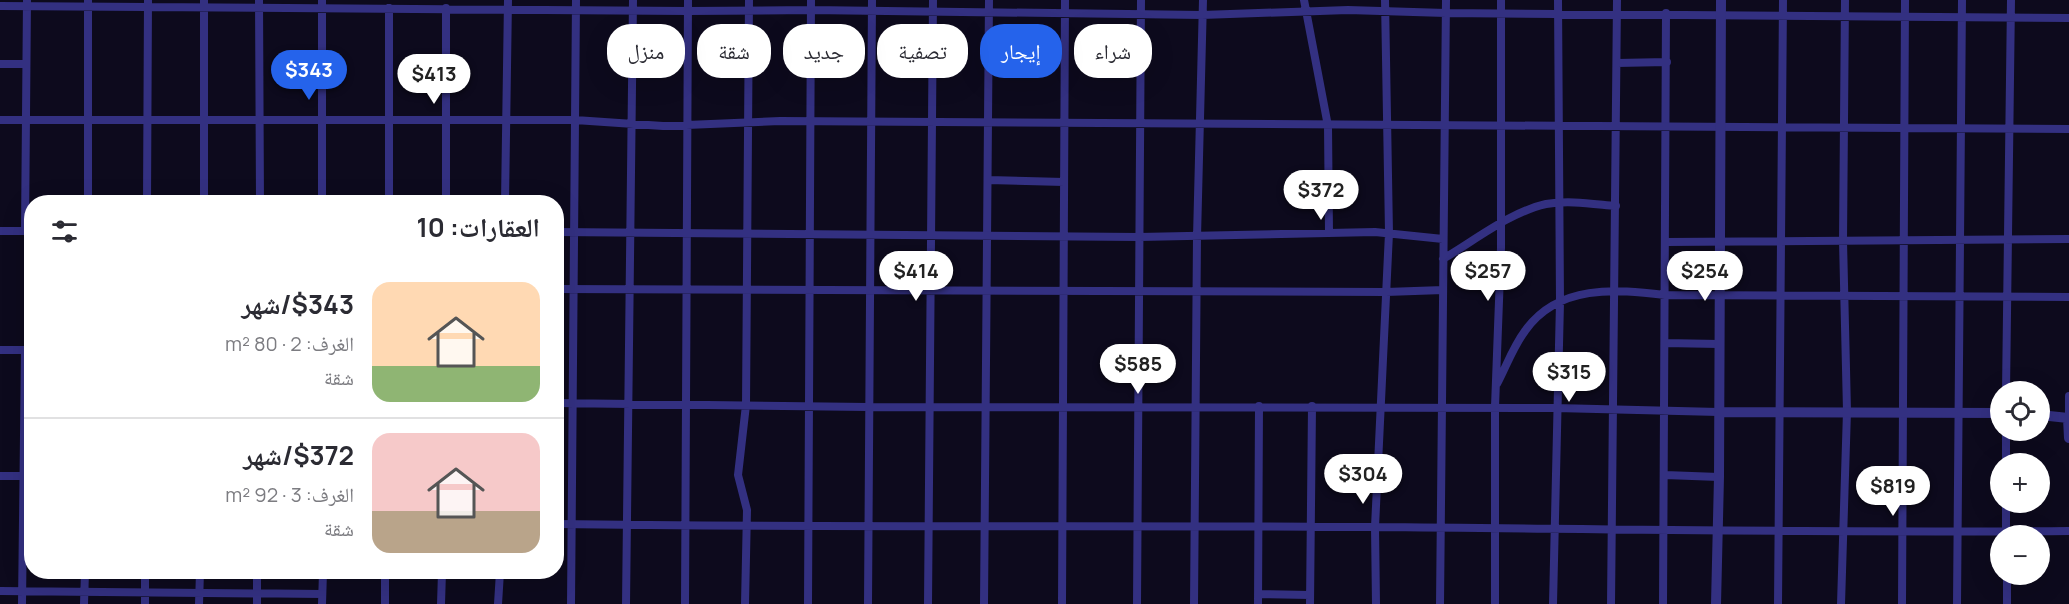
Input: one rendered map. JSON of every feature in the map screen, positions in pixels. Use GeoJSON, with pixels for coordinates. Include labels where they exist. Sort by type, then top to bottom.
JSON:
{"type":"FeatureCollection","features":[{"type":"Feature","properties":{"kind":"street"},"geometry":{"type":"LineString","coordinates":[[571,604],[576,0]]}},
{"type":"Feature","properties":{"kind":"street"},"geometry":{"type":"LineString","coordinates":[[626,604],[633,0]]}},
{"type":"Feature","properties":{"kind":"street"},"geometry":{"type":"LineString","coordinates":[[685,604],[688,0]]}},
{"type":"Feature","properties":{"kind":"street"},"geometry":{"type":"LineString","coordinates":[[745,604],[746,501],[738,475],[746,405],[750,0]]}},
{"type":"Feature","properties":{"kind":"street"},"geometry":{"type":"LineString","coordinates":[[807,604],[812,121],[811,0]]}},
{"type":"Feature","properties":{"kind":"street"},"geometry":{"type":"LineString","coordinates":[[868,604],[872,0]]}},
{"type":"Feature","properties":{"kind":"street"},"geometry":{"type":"LineString","coordinates":[[928,604],[930,123],[933,0]]}},
{"type":"Feature","properties":{"kind":"street"},"geometry":{"type":"LineString","coordinates":[[984,604],[989,0]]}},
{"type":"Feature","properties":{"kind":"street"},"geometry":{"type":"LineString","coordinates":[[1062,604],[1065,0]]}},
{"type":"Feature","properties":{"kind":"street"},"geometry":{"type":"LineString","coordinates":[[1137,604],[1141,0]]}},
{"type":"Feature","properties":{"kind":"street"},"geometry":{"type":"LineString","coordinates":[[1194,604],[1196,291],[1203,0]]}},
{"type":"Feature","properties":{"kind":"street"},"geometry":{"type":"LineString","coordinates":[[1304,0],[1328,126],[1329,233]]}},
{"type":"Feature","properties":{"kind":"street"},"geometry":{"type":"LineString","coordinates":[[1348,10],[1350,0]]}},
{"type":"Feature","properties":{"kind":"street"},"geometry":{"type":"LineString","coordinates":[[1376,604],[1375,527],[1379,407],[1389,232],[1385,0]]}},
{"type":"Feature","properties":{"kind":"street"},"geometry":{"type":"LineString","coordinates":[[1440,604],[1446,0]]}},
{"type":"Feature","properties":{"kind":"street"},"geometry":{"type":"LineString","coordinates":[[1495,604],[1495,407],[1501,225],[1501,0]]}},
{"type":"Feature","properties":{"kind":"street"},"geometry":{"type":"LineString","coordinates":[[1553,604],[1560,302],[1558,0]]}},
{"type":"Feature","properties":{"kind":"street"},"geometry":{"type":"LineString","coordinates":[[1611,604],[1616,289],[1617,0]]}},
{"type":"Feature","properties":{"kind":"street"},"geometry":{"type":"LineString","coordinates":[[1716,604],[1719,477],[1721,0]]}},
{"type":"Feature","properties":{"kind":"street"},"geometry":{"type":"LineString","coordinates":[[1778,604],[1782,295],[1782,0]]}},
{"type":"Feature","properties":{"kind":"street"},"geometry":{"type":"LineString","coordinates":[[1841,604],[1846,411],[1845,0]]}},
{"type":"Feature","properties":{"kind":"street"},"geometry":{"type":"LineString","coordinates":[[1902,604],[1905,0]]}},
{"type":"Feature","properties":{"kind":"street"},"geometry":{"type":"LineString","coordinates":[[1957,604],[1962,0]]}},
{"type":"Feature","properties":{"kind":"street"},"geometry":{"type":"LineString","coordinates":[[2007,381],[2011,0]]}},
{"type":"Feature","properties":{"kind":"street"},"geometry":{"type":"LineString","coordinates":[[0,6],[27,3],[259,3],[446,8],[508,4],[576,10],[811,10],[1202,15],[1385,10],[1446,14],[2069,18]]}},
{"type":"Feature","properties":{"kind":"street"},"geometry":{"type":"LineString","coordinates":[[27,3],[27,195]]}},
{"type":"Feature","properties":{"kind":"street"},"geometry":{"type":"LineString","coordinates":[[88,3],[88,195]]}},
{"type":"Feature","properties":{"kind":"street"},"geometry":{"type":"LineString","coordinates":[[147,195],[148,3]]}},
{"type":"Feature","properties":{"kind":"street"},"geometry":{"type":"LineString","coordinates":[[259,3],[260,195]]}},
{"type":"Feature","properties":{"kind":"street"},"geometry":{"type":"LineString","coordinates":[[204,4],[204,195]]}},
{"type":"Feature","properties":{"kind":"street"},"geometry":{"type":"LineString","coordinates":[[322,4],[322,195]]}},
{"type":"Feature","properties":{"kind":"street"},"geometry":{"type":"LineString","coordinates":[[505,195],[508,4]]}},
{"type":"Feature","properties":{"kind":"street"},"geometry":{"type":"LineString","coordinates":[[389,8],[389,195]]}},
{"type":"Feature","properties":{"kind":"street"},"geometry":{"type":"LineString","coordinates":[[446,8],[446,195]]}},
{"type":"Feature","properties":{"kind":"street"},"geometry":{"type":"LineString","coordinates":[[1663,604],[1666,14]]}},
{"type":"Feature","properties":{"kind":"street"},"geometry":{"type":"LineString","coordinates":[[1617,63],[1667,62]]}},
{"type":"Feature","properties":{"kind":"street"},"geometry":{"type":"LineString","coordinates":[[0,64],[26,64]]}},
{"type":"Feature","properties":{"kind":"street"},"geometry":{"type":"LineString","coordinates":[[0,120],[575,120],[687,126],[812,121],[987,124],[2069,129]]}},
{"type":"Feature","properties":{"kind":"street"},"geometry":{"type":"LineString","coordinates":[[988,180],[1064,182]]}},
{"type":"Feature","properties":{"kind":"street"},"geometry":{"type":"LineString","coordinates":[[1443,259],[1535,208],[1558,203],[1616,206]]}},
{"type":"Feature","properties":{"kind":"street"},"geometry":{"type":"LineString","coordinates":[[0,231],[24,231]]}},
{"type":"Feature","properties":{"kind":"street"},"geometry":{"type":"LineString","coordinates":[[564,232],[1197,237],[1389,232],[1443,239]]}},
{"type":"Feature","properties":{"kind":"street"},"geometry":{"type":"LineString","coordinates":[[1666,242],[2069,239]]}},
{"type":"Feature","properties":{"kind":"street"},"geometry":{"type":"LineString","coordinates":[[564,288],[1386,292],[1443,290]]}},
{"type":"Feature","properties":{"kind":"street"},"geometry":{"type":"LineString","coordinates":[[1497,384],[1525,331],[1542,313],[1560,302],[1584,294],[1616,289],[1665,295],[2069,297]]}},
{"type":"Feature","properties":{"kind":"street"},"geometry":{"type":"LineString","coordinates":[[1665,342],[1719,344]]}},
{"type":"Feature","properties":{"kind":"street"},"geometry":{"type":"LineString","coordinates":[[0,350],[24,350]]}},
{"type":"Feature","properties":{"kind":"street"},"geometry":{"type":"LineString","coordinates":[[2069,396],[2069,438]]}},
{"type":"Feature","properties":{"kind":"street"},"geometry":{"type":"LineString","coordinates":[[564,403],[868,407],[1495,407],[1719,412],[1990,413]]}},
{"type":"Feature","properties":{"kind":"street"},"geometry":{"type":"LineString","coordinates":[[1258,604],[1259,406]]}},
{"type":"Feature","properties":{"kind":"street"},"geometry":{"type":"LineString","coordinates":[[1310,604],[1312,406]]}},
{"type":"Feature","properties":{"kind":"street"},"geometry":{"type":"LineString","coordinates":[[2050,417],[2068,418]]}},
{"type":"Feature","properties":{"kind":"street"},"geometry":{"type":"LineString","coordinates":[[1665,475],[1719,477]]}},
{"type":"Feature","properties":{"kind":"street"},"geometry":{"type":"LineString","coordinates":[[0,476],[24,476]]}},
{"type":"Feature","properties":{"kind":"street"},"geometry":{"type":"LineString","coordinates":[[564,524],[985,528],[1665,528],[1990,533]]}},
{"type":"Feature","properties":{"kind":"street"},"geometry":{"type":"LineString","coordinates":[[2050,532],[2069,531]]}},
{"type":"Feature","properties":{"kind":"street"},"geometry":{"type":"LineString","coordinates":[[22,604],[24,578]]}},
{"type":"Feature","properties":{"kind":"street"},"geometry":{"type":"LineString","coordinates":[[84,604],[85,579]]}},
{"type":"Feature","properties":{"kind":"street"},"geometry":{"type":"LineString","coordinates":[[145,579],[145,604]]}},
{"type":"Feature","properties":{"kind":"street"},"geometry":{"type":"LineString","coordinates":[[199,604],[200,579]]}},
{"type":"Feature","properties":{"kind":"street"},"geometry":{"type":"LineString","coordinates":[[257,579],[257,604]]}},
{"type":"Feature","properties":{"kind":"street"},"geometry":{"type":"LineString","coordinates":[[322,579],[322,604]]}},
{"type":"Feature","properties":{"kind":"street"},"geometry":{"type":"LineString","coordinates":[[385,579],[385,604]]}},
{"type":"Feature","properties":{"kind":"street"},"geometry":{"type":"LineString","coordinates":[[441,604],[442,579]]}},
{"type":"Feature","properties":{"kind":"street"},"geometry":{"type":"LineString","coordinates":[[498,604],[500,579]]}},
{"type":"Feature","properties":{"kind":"street"},"geometry":{"type":"LineString","coordinates":[[2007,585],[2007,604]]}},
{"type":"Feature","properties":{"kind":"street"},"geometry":{"type":"LineString","coordinates":[[0,591],[84,594],[257,592],[322,594]]}},
{"type":"Feature","properties":{"kind":"street"},"geometry":{"type":"LineString","coordinates":[[1258,594],[1310,595]]}}]}
